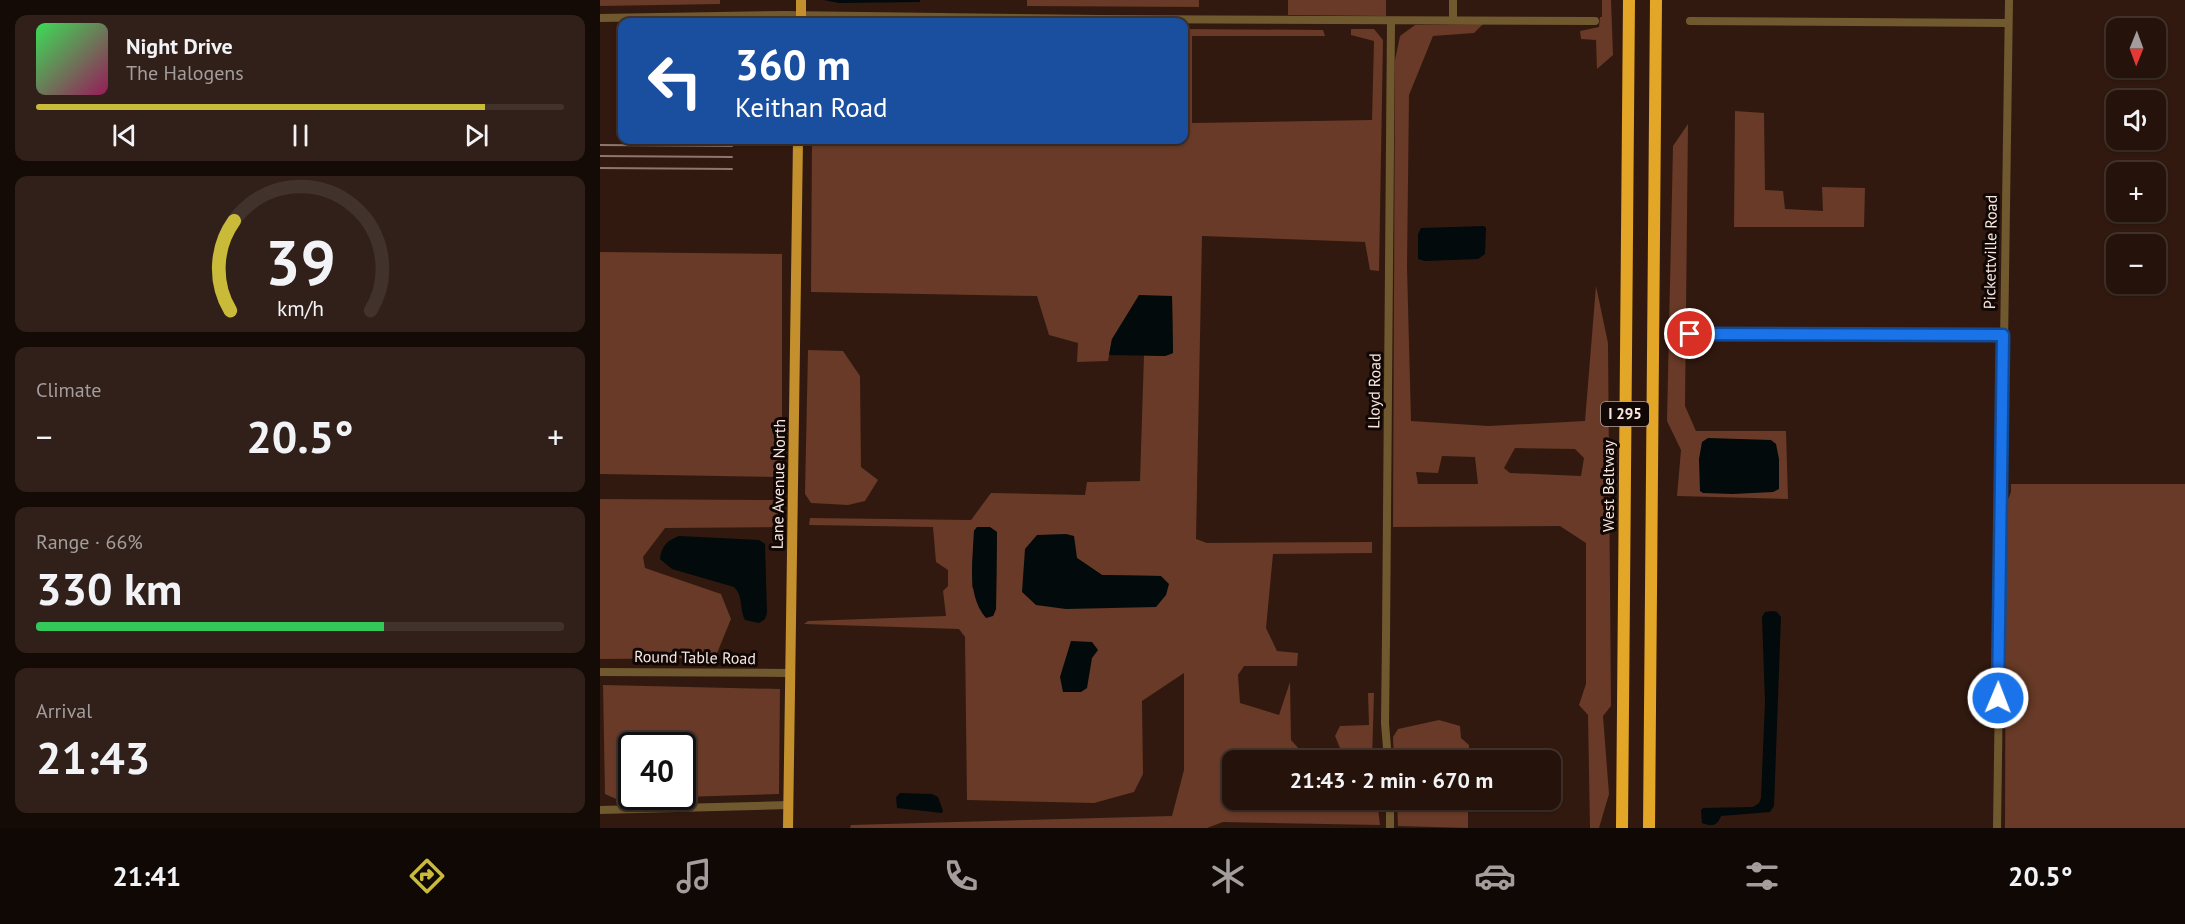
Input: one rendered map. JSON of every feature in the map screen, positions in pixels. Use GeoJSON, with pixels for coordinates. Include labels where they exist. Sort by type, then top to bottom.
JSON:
{"type":"FeatureCollection","features":[{"type":"Feature","properties":{"kind":"highway","name":"West Beltway"},"geometry":{"type":"LineString","coordinates":[[1622,828],[1629,0]]}},
{"type":"Feature","properties":{"kind":"highway","name":"I 295"},"geometry":{"type":"LineString","coordinates":[[1649,828],[1656,0]]}},
{"type":"Feature","properties":{"kind":"main road"},"geometry":{"type":"LineString","coordinates":[[801,0],[801,18]]}},
{"type":"Feature","properties":{"kind":"main road","name":"Lane Avenue North"},"geometry":{"type":"LineString","coordinates":[[788,828],[798,144]]}},
{"type":"Feature","properties":{"kind":"street"},"geometry":{"type":"LineString","coordinates":[[1453,0],[1453,20]]}},
{"type":"Feature","properties":{"kind":"street","name":"Pickettville Road"},"geometry":{"type":"LineString","coordinates":[[1997,828],[2008,0]]}},
{"type":"Feature","properties":{"kind":"street"},"geometry":{"type":"LineString","coordinates":[[600,18],[686,15],[772,18]]}},
{"type":"Feature","properties":{"kind":"street"},"geometry":{"type":"LineString","coordinates":[[1188,20],[1595,21]]}},
{"type":"Feature","properties":{"kind":"street","name":"Lloyd Road"},"geometry":{"type":"LineString","coordinates":[[1388,750],[1386,638],[1390,21]]}},
{"type":"Feature","properties":{"kind":"street"},"geometry":{"type":"LineString","coordinates":[[1690,21],[2008,23]]}},
{"type":"Feature","properties":{"kind":"street"},"geometry":{"type":"LineString","coordinates":[[1690,334],[2003,335]]}},
{"type":"Feature","properties":{"kind":"street","name":"Round Table Road"},"geometry":{"type":"LineString","coordinates":[[600,672],[789,673]]}},
{"type":"Feature","properties":{"kind":"street"},"geometry":{"type":"LineString","coordinates":[[600,810],[788,805]]}},
{"type":"Feature","properties":{"kind":"street"},"geometry":{"type":"LineString","coordinates":[[1390,810],[1390,828]]}},
{"type":"Feature","properties":{"kind":"shaded area"},"geometry":{"type":"Polygon","coordinates":[[[600,0],[720,0],[720,4],[600,6],[600,0]]]}},
{"type":"Feature","properties":{"kind":"shaded area"},"geometry":{"type":"Polygon","coordinates":[[[824,0],[920,0],[920,2],[839,3],[824,0]]]}},
{"type":"Feature","properties":{"kind":"shaded area"},"geometry":{"type":"Polygon","coordinates":[[[1027,0],[1199,0],[1199,7],[1027,6],[1027,0]]]}},
{"type":"Feature","properties":{"kind":"shaded area"},"geometry":{"type":"Polygon","coordinates":[[[1288,0],[1386,0],[1386,16],[1288,15],[1288,0]]]}},
{"type":"Feature","properties":{"kind":"shaded area"},"geometry":{"type":"Polygon","coordinates":[[[1602,0],[1611,0],[1613,55],[1597,69],[1596,40],[1581,39],[1580,31],[1599,27],[1600,17],[1602,17],[1602,0]]]}},
{"type":"Feature","properties":{"kind":"shaded area"},"geometry":{"type":"Polygon","coordinates":[[[1483,24],[1474,33],[1433,36],[1409,95],[1407,267],[1411,421],[1488,426],[1585,421],[1596,286],[1608,343],[1611,706],[1603,716],[1609,794],[1599,828],[1590,828],[1588,715],[1579,705],[1586,684],[1586,543],[1560,526],[1393,527],[1395,60],[1400,36],[1415,25],[1483,24]],[[1515,448],[1504,468],[1510,473],[1581,476],[1584,458],[1575,449],[1515,448]],[[1442,456],[1438,473],[1416,472],[1418,484],[1478,484],[1475,457],[1442,456]]]}},
{"type":"Feature","properties":{"kind":"shaded area"},"geometry":{"type":"Polygon","coordinates":[[[1188,29],[1323,30],[1325,36],[1192,36],[1192,123],[1372,120],[1374,41],[1351,35],[1351,29],[1374,29],[1383,40],[1379,271],[1370,270],[1365,242],[1202,236],[1196,539],[1207,543],[1372,542],[1372,553],[1273,554],[1266,628],[1277,651],[1298,653],[1297,666],[1244,666],[1238,675],[1240,703],[1279,715],[1290,682],[1291,740],[1300,750],[1222,750],[1222,810],[1378,810],[1380,825],[1223,822],[1207,828],[850,828],[851,825],[1172,816],[1184,770],[1184,673],[1142,701],[1143,774],[1134,792],[1094,803],[967,800],[965,637],[959,629],[804,624],[808,621],[946,616],[943,591],[948,586],[948,570],[936,562],[933,527],[809,525],[810,518],[971,520],[991,493],[1085,495],[1087,482],[1140,481],[1144,355],[1165,356],[1173,353],[1172,297],[1112,339],[1108,361],[1077,362],[1078,343],[1049,335],[1037,296],[811,292],[812,144],[1188,144],[1188,29]],[[977,527],[974,531],[972,587],[993,616],[996,609],[997,532],[977,527]],[[1077,558],[1022,592],[1161,576],[1102,575],[1077,558]]]}},
{"type":"Feature","properties":{"kind":"shaded area"},"geometry":{"type":"Polygon","coordinates":[[[1735,111],[1764,113],[1765,190],[1783,191],[1785,209],[1823,211],[1822,187],[1865,188],[1864,227],[1734,227],[1735,111]]]}},
{"type":"Feature","properties":{"kind":"shaded area"},"geometry":{"type":"Polygon","coordinates":[[[1688,124],[1685,406],[1696,431],[1786,431],[1788,499],[1677,496],[1681,450],[1667,421],[1673,146],[1688,124]]]}},
{"type":"Feature","properties":{"kind":"shaded area"},"geometry":{"type":"Polygon","coordinates":[[[1484,226],[1486,228],[1485,254],[1478,259],[1425,261],[1418,259],[1418,234],[1421,228],[1484,226]]]}},
{"type":"Feature","properties":{"kind":"shaded area"},"geometry":{"type":"Polygon","coordinates":[[[600,252],[782,254],[782,477],[600,474],[600,252]]]}},
{"type":"Feature","properties":{"kind":"shaded area"},"geometry":{"type":"Polygon","coordinates":[[[1139,295],[1172,296],[1173,353],[1165,356],[1109,355],[1112,339],[1139,295]]]}},
{"type":"Feature","properties":{"kind":"shaded area"},"geometry":{"type":"Polygon","coordinates":[[[808,350],[843,351],[860,376],[861,467],[878,480],[865,501],[848,505],[811,503],[805,494],[808,350]]]}},
{"type":"Feature","properties":{"kind":"shaded area"},"geometry":{"type":"Polygon","coordinates":[[[1708,438],[1771,440],[1776,444],[1779,459],[1779,489],[1773,492],[1733,494],[1700,491],[1699,459],[1702,442],[1708,438]]]}},
{"type":"Feature","properties":{"kind":"shaded area"},"geometry":{"type":"Polygon","coordinates":[[[2011,484],[2185,484],[2185,828],[2005,828],[2006,504],[2011,492],[2011,484]]]}},
{"type":"Feature","properties":{"kind":"shaded area"},"geometry":{"type":"Polygon","coordinates":[[[600,499],[781,500],[786,527],[665,528],[643,557],[645,568],[721,594],[731,619],[715,658],[600,659],[600,499]]]}},
{"type":"Feature","properties":{"kind":"shaded area"},"geometry":{"type":"Polygon","coordinates":[[[977,527],[990,527],[997,532],[996,609],[993,616],[986,618],[980,609],[973,588],[974,531],[977,527]]]}},
{"type":"Feature","properties":{"kind":"shaded area"},"geometry":{"type":"Polygon","coordinates":[[[1037,535],[1074,536],[1077,558],[1102,575],[1161,576],[1169,584],[1166,595],[1156,607],[1066,609],[1036,605],[1022,592],[1025,549],[1037,535]]]}},
{"type":"Feature","properties":{"kind":"shaded area"},"geometry":{"type":"Polygon","coordinates":[[[679,536],[759,540],[765,544],[767,613],[765,619],[759,623],[745,620],[739,595],[734,587],[672,569],[660,559],[666,544],[679,536]]]}},
{"type":"Feature","properties":{"kind":"shaded area"},"geometry":{"type":"Polygon","coordinates":[[[1773,611],[1781,617],[1774,806],[1770,812],[1721,816],[1716,824],[1702,823],[1701,810],[1703,808],[1753,807],[1759,803],[1761,798],[1765,702],[1762,617],[1765,612],[1773,611]]]}},
{"type":"Feature","properties":{"kind":"shaded area"},"geometry":{"type":"Polygon","coordinates":[[[1071,641],[1092,642],[1098,650],[1092,658],[1087,688],[1081,692],[1063,692],[1060,677],[1071,641]]]}},
{"type":"Feature","properties":{"kind":"shaded area"},"geometry":{"type":"Polygon","coordinates":[[[603,685],[780,689],[779,794],[696,797],[696,732],[618,732],[618,799],[605,794],[603,685]]]}},
{"type":"Feature","properties":{"kind":"shaded area"},"geometry":{"type":"Polygon","coordinates":[[[1368,693],[1374,693],[1372,750],[1341,750],[1335,736],[1340,726],[1369,725],[1368,693]]]}},
{"type":"Feature","properties":{"kind":"shaded area"},"geometry":{"type":"Polygon","coordinates":[[[1439,720],[1460,726],[1461,738],[1469,745],[1469,750],[1394,750],[1393,737],[1398,729],[1439,720]]]}},
{"type":"Feature","properties":{"kind":"shaded area"},"geometry":{"type":"Polygon","coordinates":[[[900,793],[932,794],[938,797],[943,811],[942,813],[897,808],[896,797],[900,793]]]}},
{"type":"Feature","properties":{"kind":"shaded area"},"geometry":{"type":"Polygon","coordinates":[[[1397,810],[1468,810],[1468,828],[1398,826],[1397,810]]]}},
{"type":"Feature","properties":{"kind":"railway"},"geometry":{"type":"LineString","coordinates":[[600,145],[732,146]]}},
{"type":"Feature","properties":{"kind":"railway"},"geometry":{"type":"LineString","coordinates":[[600,156],[732,157]]}},
{"type":"Feature","properties":{"kind":"railway"},"geometry":{"type":"LineString","coordinates":[[600,168],[732,169]]}},
{"type":"Feature","properties":{"kind":"route"},"geometry":{"type":"LineString","coordinates":[[1690,334],[2003,335],[1998,698]]}}]}
